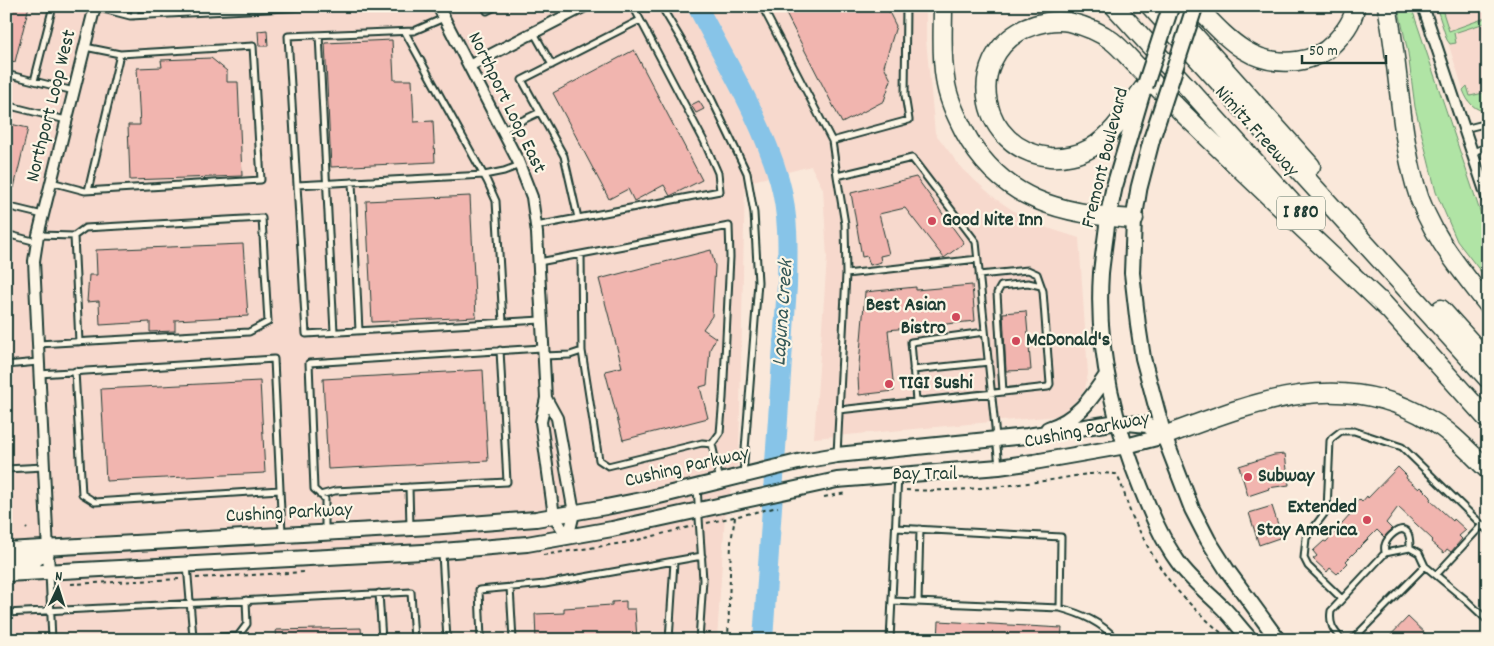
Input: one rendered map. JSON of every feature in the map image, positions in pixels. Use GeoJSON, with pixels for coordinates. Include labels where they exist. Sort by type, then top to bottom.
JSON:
{"type":"FeatureCollection","features":[{"type":"Feature","properties":{"kind":"highway"},"geometry":{"type":"LineString","coordinates":[[943,6],[945,80],[952,106],[974,150],[997,174],[1025,195],[1050,206],[1084,214],[1134,219]]}},
{"type":"Feature","properties":{"kind":"highway","name":"Nimitz Freeway"},"geometry":{"type":"LineString","coordinates":[[1114,6],[1488,420]]}},
{"type":"Feature","properties":{"kind":"highway","name":"I 880"},"geometry":{"type":"LineString","coordinates":[[1150,6],[1488,380]]}},
{"type":"Feature","properties":{"kind":"highway","name":"Nimitz Freeway"},"geometry":{"type":"LineString","coordinates":[[1170,6],[1488,361]]}},
{"type":"Feature","properties":{"kind":"highway"},"geometry":{"type":"LineString","coordinates":[[1196,6],[1233,43],[1258,58],[1282,63],[1309,59],[1330,48],[1346,31],[1355,6]]}},
{"type":"Feature","properties":{"kind":"highway"},"geometry":{"type":"LineString","coordinates":[[1386,6],[1391,25],[1400,103],[1415,184],[1438,236],[1488,304]]}},
{"type":"Feature","properties":{"kind":"highway"},"geometry":{"type":"LineString","coordinates":[[1145,86],[1126,126],[1108,135],[1091,148],[1072,156],[1056,158],[1037,156],[1020,148],[1006,138],[996,125],[989,107],[987,92],[988,74],[994,56],[1005,42],[1016,33],[1029,26],[1047,22],[1066,21],[1091,28],[1113,42],[1194,124],[1389,310]]}},
{"type":"Feature","properties":{"kind":"highway"},"geometry":{"type":"LineString","coordinates":[[1164,436],[1204,421],[1294,395],[1322,392],[1352,393],[1381,398],[1406,407],[1432,420],[1488,470]]}},
{"type":"Feature","properties":{"kind":"main road","name":"Fremont Boulevard"},"geometry":{"type":"LineString","coordinates":[[1145,86],[1170,6]]}},
{"type":"Feature","properties":{"kind":"main road","name":"Fremont Boulevard"},"geometry":{"type":"LineString","coordinates":[[1196,6],[1152,138],[1139,188],[1134,219],[1132,273],[1138,325],[1143,358],[1164,436],[1192,509],[1226,570],[1275,635]]}},
{"type":"Feature","properties":{"kind":"main road","name":"Fremont Boulevard"},"geometry":{"type":"LineString","coordinates":[[1126,126],[1108,217],[1101,275],[1102,340],[1107,375],[1118,422],[1132,467],[1167,544],[1179,563],[1195,582],[1224,609],[1243,637]]}},
{"type":"Feature","properties":{"kind":"main road"},"geometry":{"type":"LineString","coordinates":[[1027,436],[1057,426],[1070,419],[1089,402],[1107,375]]}},
{"type":"Feature","properties":{"kind":"main road","name":"Cushing Parkway"},"geometry":{"type":"LineString","coordinates":[[6,550],[480,524],[554,516],[615,506],[802,461],[837,455],[1027,436],[1118,422],[1147,425],[1164,436]]}},
{"type":"Feature","properties":{"kind":"main road","name":"Cushing Parkway"},"geometry":{"type":"LineString","coordinates":[[6,574],[499,547],[568,538],[837,480],[999,467],[1126,446],[1164,436]]}},
{"type":"Feature","properties":{"kind":"main road"},"geometry":{"type":"LineString","coordinates":[[6,562],[35,560],[48,548]]}},
{"type":"Feature","properties":{"kind":"main road"},"geometry":{"type":"LineString","coordinates":[[1224,609],[1240,616],[1253,629],[1275,635]]}},
{"type":"Feature","properties":{"kind":"street","name":"Northport Loop East"},"geometry":{"type":"LineString","coordinates":[[438,6],[520,165],[532,197],[536,226],[546,398],[541,422],[554,516],[568,538]]}},
{"type":"Feature","properties":{"kind":"street"},"geometry":{"type":"LineString","coordinates":[[469,66],[585,6]]}},
{"type":"Feature","properties":{"kind":"street"},"geometry":{"type":"LineString","coordinates":[[1423,6],[1488,200]]}},
{"type":"Feature","properties":{"kind":"street","name":"Northport Loop West"},"geometry":{"type":"LineString","coordinates":[[49,572],[34,276],[37,238],[95,7]]}},
{"type":"Feature","properties":{"kind":"street","name":"Northport Loop East"},"geometry":{"type":"LineString","coordinates":[[546,398],[557,418],[574,513],[568,538]]}},
{"type":"Feature","properties":{"kind":"lane"},"geometry":{"type":"LineString","coordinates":[[34,81],[53,6]]}},
{"type":"Feature","properties":{"kind":"lane"},"geometry":{"type":"LineString","coordinates":[[134,16],[136,6]]}},
{"type":"Feature","properties":{"kind":"lane"},"geometry":{"type":"LineString","coordinates":[[95,7],[134,16],[325,6]]}},
{"type":"Feature","properties":{"kind":"lane"},"geometry":{"type":"LineString","coordinates":[[485,6],[487,11],[497,6]]}},
{"type":"Feature","properties":{"kind":"lane"},"geometry":{"type":"LineString","coordinates":[[536,226],[720,191],[718,173],[704,142],[633,6]]}},
{"type":"Feature","properties":{"kind":"lane"},"geometry":{"type":"LineString","coordinates":[[661,6],[691,56],[747,173],[754,213],[758,282],[746,474]]}},
{"type":"Feature","properties":{"kind":"lane"},"geometry":{"type":"LineString","coordinates":[[762,6],[832,142],[846,224],[846,274],[837,455]]}},
{"type":"Feature","properties":{"kind":"lane"},"geometry":{"type":"LineString","coordinates":[[832,142],[910,120],[904,95],[906,6]]}},
{"type":"Feature","properties":{"kind":"lane"},"geometry":{"type":"LineString","coordinates":[[445,18],[414,31],[406,32],[288,36],[306,334],[541,320]]}},
{"type":"Feature","properties":{"kind":"lane"},"geometry":{"type":"LineString","coordinates":[[578,218],[564,156],[522,80],[640,20]]}},
{"type":"Feature","properties":{"kind":"lane"},"geometry":{"type":"LineString","coordinates":[[406,32],[496,200],[503,322]]}},
{"type":"Feature","properties":{"kind":"lane"},"geometry":{"type":"LineString","coordinates":[[534,33],[552,65]]}},
{"type":"Feature","properties":{"kind":"lane"},"geometry":{"type":"LineString","coordinates":[[319,35],[334,332]]}},
{"type":"Feature","properties":{"kind":"lane"},"geometry":{"type":"LineString","coordinates":[[51,182],[88,191],[262,180],[253,46],[120,54],[85,47]]}},
{"type":"Feature","properties":{"kind":"lane"},"geometry":{"type":"LineString","coordinates":[[88,191],[120,54]]}},
{"type":"Feature","properties":{"kind":"lane"},"geometry":{"type":"LineString","coordinates":[[6,74],[74,91]]}},
{"type":"Feature","properties":{"kind":"lane"},"geometry":{"type":"LineString","coordinates":[[6,105],[67,120]]}},
{"type":"Feature","properties":{"kind":"lane"},"geometry":{"type":"LineString","coordinates":[[502,130],[540,112]]}},
{"type":"Feature","properties":{"kind":"lane"},"geometry":{"type":"LineString","coordinates":[[1464,129],[1488,123]]}},
{"type":"Feature","properties":{"kind":"lane"},"geometry":{"type":"LineString","coordinates":[[1472,152],[1488,147]]}},
{"type":"Feature","properties":{"kind":"lane"},"geometry":{"type":"LineString","coordinates":[[837,176],[912,158],[976,242],[999,467]]}},
{"type":"Feature","properties":{"kind":"lane"},"geometry":{"type":"LineString","coordinates":[[297,186],[484,175],[504,172],[520,165]]}},
{"type":"Feature","properties":{"kind":"lane"},"geometry":{"type":"LineString","coordinates":[[352,182],[359,330]]}},
{"type":"Feature","properties":{"kind":"lane"},"geometry":{"type":"LineString","coordinates":[[6,206],[43,215]]}},
{"type":"Feature","properties":{"kind":"lane"},"geometry":{"type":"LineString","coordinates":[[6,234],[37,238],[74,236],[85,228],[262,218],[268,322],[249,332],[37,344]]}},
{"type":"Feature","properties":{"kind":"lane"},"geometry":{"type":"LineString","coordinates":[[538,262],[728,226],[730,257],[723,398],[720,433],[712,444],[720,481]]}},
{"type":"Feature","properties":{"kind":"lane"},"geometry":{"type":"LineString","coordinates":[[74,236],[79,342]]}},
{"type":"Feature","properties":{"kind":"lane"},"geometry":{"type":"LineString","coordinates":[[581,254],[582,351],[599,460],[608,466],[702,443],[712,444]]}},
{"type":"Feature","properties":{"kind":"lane"},"geometry":{"type":"LineString","coordinates":[[846,274],[978,259]]}},
{"type":"Feature","properties":{"kind":"lane"},"geometry":{"type":"LineString","coordinates":[[838,410],[1048,388],[1050,384],[1043,291],[1037,274],[1028,270],[979,275]]}},
{"type":"Feature","properties":{"kind":"lane"},"geometry":{"type":"LineString","coordinates":[[1003,392],[997,293],[1001,286],[1028,283],[1041,286]]}},
{"type":"Feature","properties":{"kind":"lane"},"geometry":{"type":"LineString","coordinates":[[916,401],[911,342],[985,332]]}},
{"type":"Feature","properties":{"kind":"lane"},"geometry":{"type":"LineString","coordinates":[[325,532],[325,500],[314,489],[309,363],[500,350],[570,355],[582,351]]}},
{"type":"Feature","properties":{"kind":"lane"},"geometry":{"type":"LineString","coordinates":[[320,495],[335,491],[507,482],[500,350]]}},
{"type":"Feature","properties":{"kind":"lane"},"geometry":{"type":"LineString","coordinates":[[39,374],[274,359],[282,535]]}},
{"type":"Feature","properties":{"kind":"lane"},"geometry":{"type":"LineString","coordinates":[[6,365],[38,362]]}},
{"type":"Feature","properties":{"kind":"lane"},"geometry":{"type":"LineString","coordinates":[[913,370],[989,362]]}},
{"type":"Feature","properties":{"kind":"lane"},"geometry":{"type":"LineString","coordinates":[[75,371],[82,494],[95,502],[280,490]]}},
{"type":"Feature","properties":{"kind":"lane"},"geometry":{"type":"LineString","coordinates":[[1341,598],[1308,566],[1304,558],[1306,538],[1327,510],[1330,441],[1341,431],[1354,431],[1402,447],[1488,531]]}},
{"type":"Feature","properties":{"kind":"lane"},"geometry":{"type":"LineString","coordinates":[[6,469],[44,468]]}},
{"type":"Feature","properties":{"kind":"lane"},"geometry":{"type":"LineString","coordinates":[[890,640],[898,475]]}},
{"type":"Feature","properties":{"kind":"lane"},"geometry":{"type":"LineString","coordinates":[[697,486],[703,580],[699,640]]}},
{"type":"Feature","properties":{"kind":"lane"},"geometry":{"type":"LineString","coordinates":[[409,487],[410,528]]}},
{"type":"Feature","properties":{"kind":"lane"},"geometry":{"type":"LineString","coordinates":[[6,489],[6,503]]}},
{"type":"Feature","properties":{"kind":"lane"},"geometry":{"type":"LineString","coordinates":[[1436,576],[1482,525]]}},
{"type":"Feature","properties":{"kind":"lane"},"geometry":{"type":"LineString","coordinates":[[896,528],[1061,537],[1060,608]]}},
{"type":"Feature","properties":{"kind":"lane"},"geometry":{"type":"LineString","coordinates":[[918,602],[920,529]]}},
{"type":"Feature","properties":{"kind":"lane"},"geometry":{"type":"LineString","coordinates":[[1385,553],[1384,546],[1387,540],[1395,532],[1402,529],[1406,530],[1408,534],[1410,548]]}},
{"type":"Feature","properties":{"kind":"lane"},"geometry":{"type":"LineString","coordinates":[[1342,640],[1334,631],[1330,621],[1331,611],[1341,598],[1385,553],[1410,548],[1419,553],[1425,566],[1488,621]]}},
{"type":"Feature","properties":{"kind":"lane"},"geometry":{"type":"LineString","coordinates":[[442,550],[447,640]]}},
{"type":"Feature","properties":{"kind":"lane"},"geometry":{"type":"LineString","coordinates":[[481,640],[478,590],[545,584],[702,556]]}},
{"type":"Feature","properties":{"kind":"lane"},"geometry":{"type":"LineString","coordinates":[[669,640],[674,562]]}},
{"type":"Feature","properties":{"kind":"lane"},"geometry":{"type":"LineString","coordinates":[[187,564],[193,637]]}},
{"type":"Feature","properties":{"kind":"lane"},"geometry":{"type":"LineString","coordinates":[[1352,640],[1425,566]]}},
{"type":"Feature","properties":{"kind":"lane"},"geometry":{"type":"LineString","coordinates":[[49,572],[52,640]]}},
{"type":"Feature","properties":{"kind":"lane"},"geometry":{"type":"LineString","coordinates":[[510,588],[513,640]]}},
{"type":"Feature","properties":{"kind":"lane"},"geometry":{"type":"LineString","coordinates":[[6,613],[411,592],[414,640]]}},
{"type":"Feature","properties":{"kind":"lane"},"geometry":{"type":"LineString","coordinates":[[379,594],[382,640]]}},
{"type":"Feature","properties":{"kind":"lane"},"geometry":{"type":"LineString","coordinates":[[140,640],[238,636],[247,624],[246,600]]}},
{"type":"Feature","properties":{"kind":"lane"},"geometry":{"type":"LineString","coordinates":[[892,601],[1060,608],[1078,613],[1095,621],[1117,640]]}},
{"type":"Feature","properties":{"kind":"path","name":"Bay Trail"},"geometry":{"type":"LineString","coordinates":[[898,490],[941,491],[1011,485],[1100,472],[1116,474]]}},
{"type":"Feature","properties":{"kind":"path"},"geometry":{"type":"LineString","coordinates":[[821,497],[849,492]]}},
{"type":"Feature","properties":{"kind":"path"},"geometry":{"type":"LineString","coordinates":[[728,640],[731,542],[742,501]]}},
{"type":"Feature","properties":{"kind":"path"},"geometry":{"type":"LineString","coordinates":[[736,518],[784,505]]}},
{"type":"Feature","properties":{"kind":"shaded area"},"geometry":{"type":"Polygon","coordinates":[[[6,6],[926,6],[926,40],[935,133],[963,170],[996,199],[1032,223],[1079,238],[1088,374],[1085,389],[1074,403],[1058,416],[814,438],[827,258],[823,189],[811,166],[745,183],[739,455],[725,516],[717,640],[6,640],[6,6]]]}},
{"type":"Feature","properties":{"kind":"shaded area"},"geometry":{"type":"Polygon","coordinates":[[[1436,6],[1488,6],[1488,112],[1476,109],[1465,95],[1436,6]]]}},
{"type":"Feature","properties":{"kind":"green space"},"geometry":{"type":"Polygon","coordinates":[[[1398,6],[1411,6],[1488,235],[1488,281],[1457,241],[1436,192],[1415,107],[1408,53],[1398,6]]]}},
{"type":"Feature","properties":{"kind":"green space"},"geometry":{"type":"Polygon","coordinates":[[[1436,6],[1441,6],[1449,31],[1488,17],[1488,22],[1454,33],[1456,43],[1450,44],[1436,6]]]}},
{"type":"Feature","properties":{"kind":"green space"},"geometry":{"type":"Polygon","coordinates":[[[1467,86],[1470,96],[1488,92],[1488,112],[1475,108],[1469,102],[1463,90],[1467,86]]]}},
{"type":"Feature","properties":{"kind":"building"},"geometry":{"type":"Polygon","coordinates":[[[6,6],[29,6],[15,62],[6,59],[6,6]]]}},
{"type":"Feature","properties":{"kind":"building"},"geometry":{"type":"Polygon","coordinates":[[[782,6],[886,6],[896,26],[884,66],[891,80],[884,101],[842,123],[782,6]]]}},
{"type":"Feature","properties":{"kind":"building"},"geometry":{"type":"Polygon","coordinates":[[[267,30],[268,46],[259,46],[258,31],[267,30]]]}},
{"type":"Feature","properties":{"kind":"building"},"geometry":{"type":"Polygon","coordinates":[[[392,40],[394,80],[412,80],[414,122],[433,121],[435,162],[331,167],[325,43],[392,40]]]}},
{"type":"Feature","properties":{"kind":"building"},"geometry":{"type":"Polygon","coordinates":[[[634,50],[702,180],[670,196],[664,185],[634,201],[628,189],[609,199],[553,93],[634,50]]]}},
{"type":"Feature","properties":{"kind":"building"},"geometry":{"type":"Polygon","coordinates":[[[211,58],[227,71],[227,82],[238,82],[242,176],[130,180],[128,125],[140,125],[137,68],[162,67],[161,60],[211,58]]]}},
{"type":"Feature","properties":{"kind":"building"},"geometry":{"type":"Polygon","coordinates":[[[699,101],[704,109],[696,113],[691,105],[699,101]]]}},
{"type":"Feature","properties":{"kind":"building"},"geometry":{"type":"Polygon","coordinates":[[[6,123],[28,128],[14,188],[6,187],[6,123]]]}},
{"type":"Feature","properties":{"kind":"building","name":"Good Nite Inn"},"geometry":{"type":"Polygon","coordinates":[[[916,177],[964,243],[944,258],[905,208],[879,214],[889,254],[880,256],[881,262],[870,265],[867,256],[862,257],[851,193],[916,177]]]}},
{"type":"Feature","properties":{"kind":"building"},"geometry":{"type":"Polygon","coordinates":[[[470,196],[476,317],[372,322],[366,201],[470,196]]]}},
{"type":"Feature","properties":{"kind":"building"},"geometry":{"type":"Polygon","coordinates":[[[243,244],[248,316],[175,320],[175,331],[150,332],[150,322],[100,325],[99,301],[87,302],[89,275],[97,275],[96,250],[243,244]]]}},
{"type":"Feature","properties":{"kind":"building"},"geometry":{"type":"Polygon","coordinates":[[[711,250],[715,266],[712,316],[703,329],[716,338],[710,349],[707,385],[700,387],[708,418],[623,440],[605,371],[622,367],[599,279],[711,250]]]}},
{"type":"Feature","properties":{"kind":"building"},"geometry":{"type":"Polygon","coordinates":[[[972,285],[975,321],[888,330],[894,391],[859,395],[858,377],[865,292],[916,287],[916,290],[972,285]]]}},
{"type":"Feature","properties":{"kind":"building","name":"McDonald's"},"geometry":{"type":"Polygon","coordinates":[[[1026,311],[1031,370],[1006,371],[1003,313],[1026,311]]]}},
{"type":"Feature","properties":{"kind":"building"},"geometry":{"type":"Polygon","coordinates":[[[483,370],[488,461],[328,469],[323,379],[483,370]]]}},
{"type":"Feature","properties":{"kind":"building"},"geometry":{"type":"Polygon","coordinates":[[[260,381],[265,473],[106,481],[101,389],[260,381]]]}},
{"type":"Feature","properties":{"kind":"building"},"geometry":{"type":"Polygon","coordinates":[[[1285,454],[1289,485],[1268,488],[1248,496],[1239,466],[1274,455],[1285,454]]]}},
{"type":"Feature","properties":{"kind":"building","name":"Extended Stay America"},"geometry":{"type":"Polygon","coordinates":[[[1398,467],[1407,476],[1406,478],[1419,489],[1421,487],[1431,497],[1430,500],[1466,530],[1459,536],[1462,539],[1451,552],[1447,549],[1444,553],[1398,507],[1386,523],[1392,529],[1384,537],[1377,530],[1346,561],[1348,563],[1337,574],[1330,568],[1327,572],[1313,559],[1317,556],[1313,551],[1324,541],[1326,542],[1351,514],[1349,512],[1359,499],[1362,502],[1367,496],[1368,498],[1398,467]]]}},
{"type":"Feature","properties":{"kind":"building"},"geometry":{"type":"Polygon","coordinates":[[[1272,506],[1282,537],[1259,545],[1249,513],[1272,506]]]}},
{"type":"Feature","properties":{"kind":"building"},"geometry":{"type":"Polygon","coordinates":[[[626,601],[626,609],[635,609],[637,640],[536,640],[535,614],[564,613],[564,608],[612,605],[612,602],[626,601]]]}},
{"type":"Feature","properties":{"kind":"building"},"geometry":{"type":"Polygon","coordinates":[[[1408,617],[1432,640],[1386,640],[1408,617]]]}},
{"type":"Feature","properties":{"kind":"building"},"geometry":{"type":"Polygon","coordinates":[[[939,621],[1062,628],[1061,640],[938,640],[939,621]]]}},
{"type":"Feature","properties":{"kind":"building"},"geometry":{"type":"Polygon","coordinates":[[[361,628],[362,640],[277,640],[276,630],[361,628]]]}},
{"type":"Feature","properties":{"kind":"waterway","name":"Laguna Creek"},"geometry":{"type":"LineString","coordinates":[[697,6],[763,134],[779,179],[785,205],[788,246],[787,286],[763,640]]}},
{"type":"Feature","properties":{"kind":"place","name":"Good Nite Inn"},"geometry":{"type":"Point","coordinates":[932,221]}},
{"type":"Feature","properties":{"kind":"place","name":"Best Asian Bistro"},"geometry":{"type":"Point","coordinates":[956,317]}},
{"type":"Feature","properties":{"kind":"place","name":"McDonald's"},"geometry":{"type":"Point","coordinates":[1016,341]}},
{"type":"Feature","properties":{"kind":"place","name":"TIGI Sushi"},"geometry":{"type":"Point","coordinates":[889,384]}},
{"type":"Feature","properties":{"kind":"place","name":"Subway"},"geometry":{"type":"Point","coordinates":[1248,477]}},
{"type":"Feature","properties":{"kind":"place","name":"Extended Stay America"},"geometry":{"type":"Point","coordinates":[1367,520]}}]}
